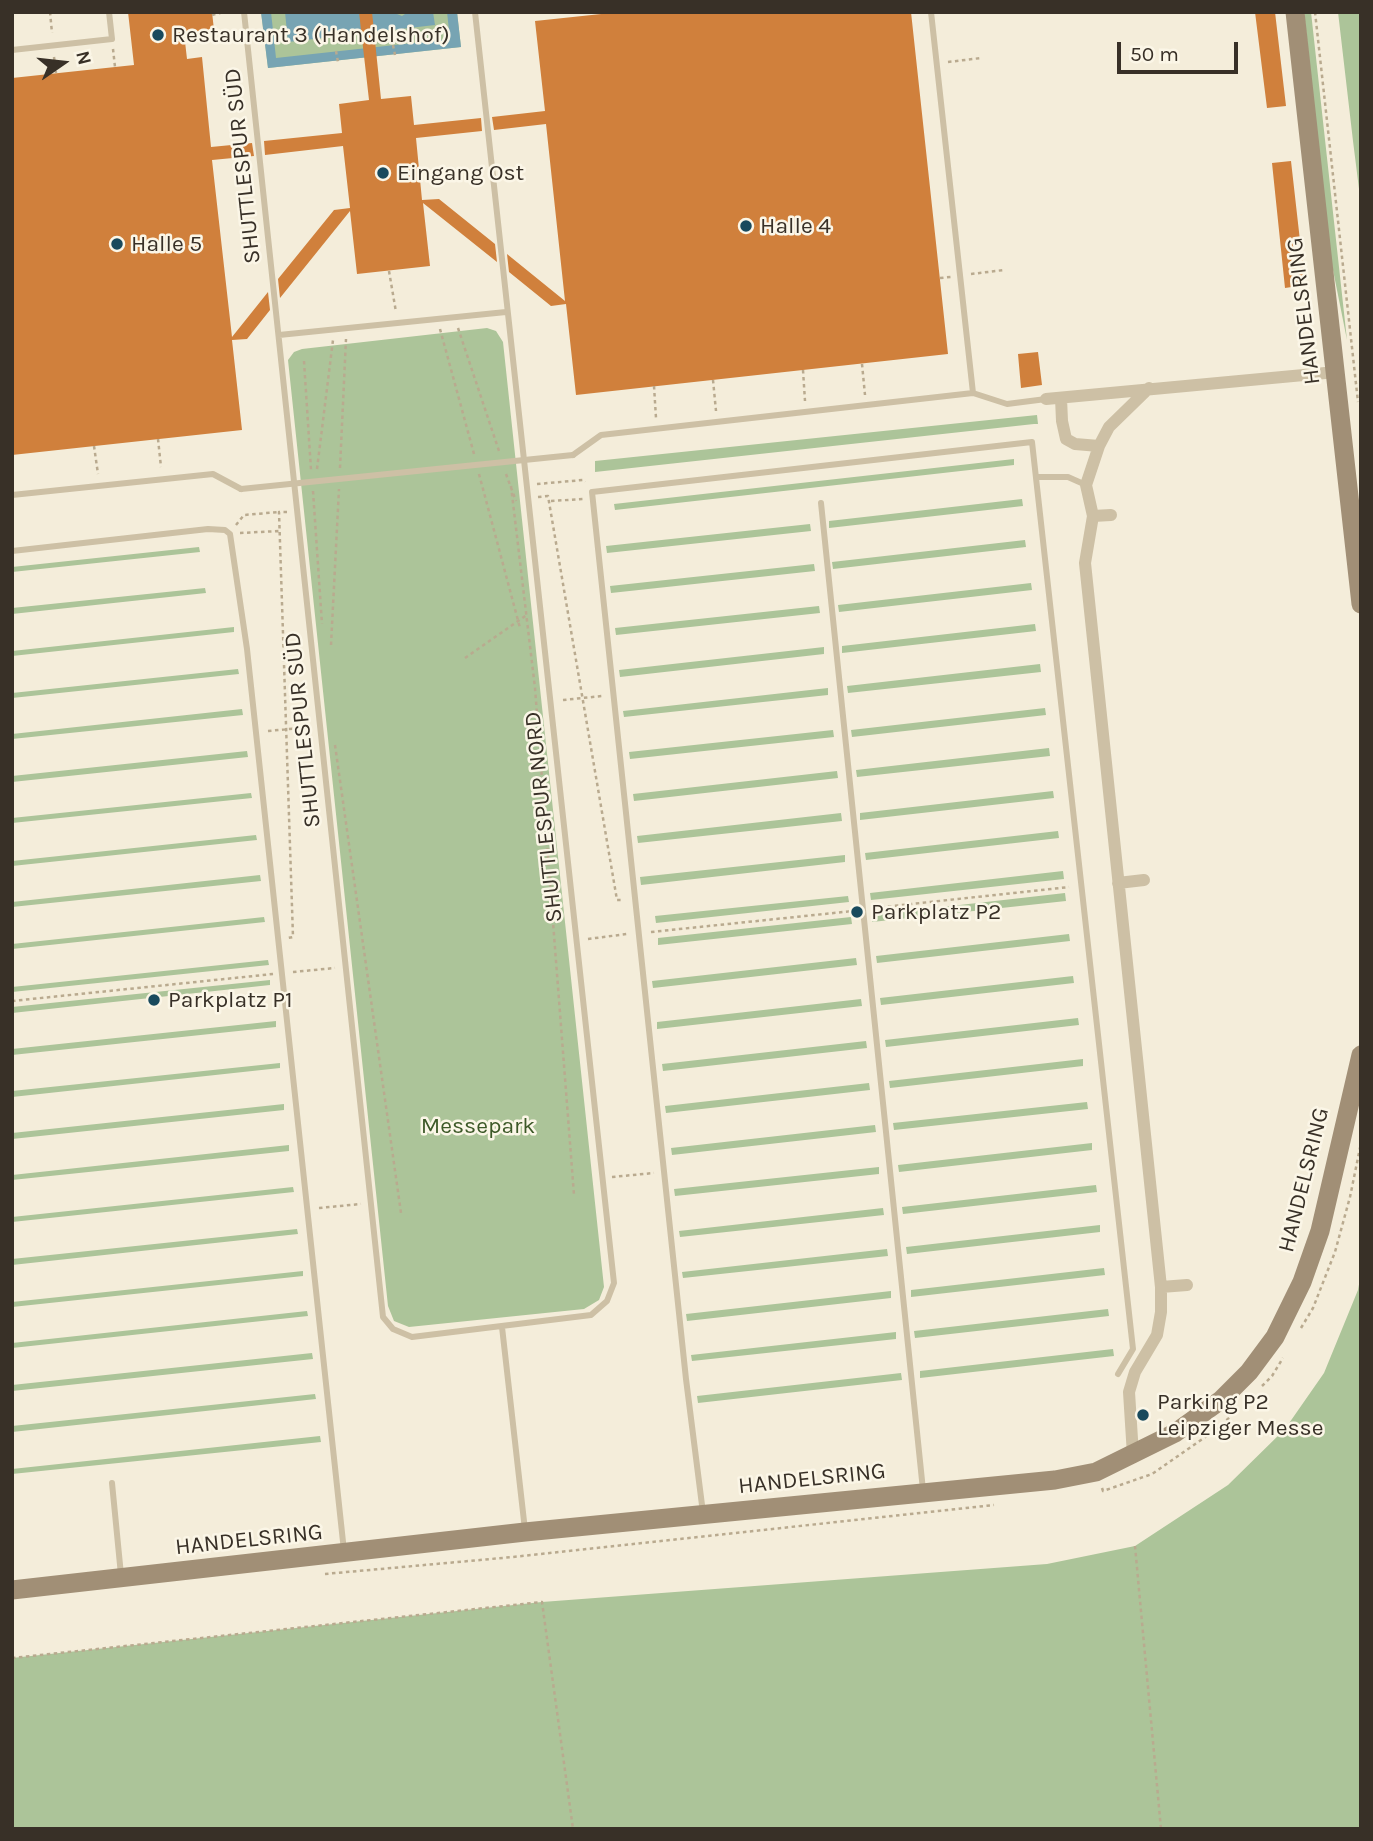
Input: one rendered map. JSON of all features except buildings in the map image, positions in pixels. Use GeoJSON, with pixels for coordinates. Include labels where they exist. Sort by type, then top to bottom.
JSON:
{"type":"FeatureCollection","features":[{"type":"Feature","properties":{"kind":"main road","name":"HANDELSRING"},"geometry":{"type":"LineString","coordinates":[[1295,12],[1361,604]]}},
{"type":"Feature","properties":{"kind":"main road","name":"HANDELSRING"},"geometry":{"type":"LineString","coordinates":[[12,1590],[121,1578],[346,1563],[525,1532],[1055,1480],[1096,1472],[1175,1433],[1221,1400],[1249,1372],[1275,1337],[1302,1282],[1320,1231],[1361,1055]]}},
{"type":"Feature","properties":{"kind":"street"},"geometry":{"type":"LineString","coordinates":[[1046,399],[1336,372]]}},
{"type":"Feature","properties":{"kind":"street"},"geometry":{"type":"LineString","coordinates":[[1133,1455],[1129,1392],[1135,1372],[1157,1335],[1161,1287],[1085,563],[1093,516],[1086,485],[1098,446],[1108,427],[1149,388]]}},
{"type":"Feature","properties":{"kind":"street"},"geometry":{"type":"LineString","coordinates":[[1061,398],[1066,439],[1075,444],[1098,446]]}},
{"type":"Feature","properties":{"kind":"street"},"geometry":{"type":"LineString","coordinates":[[1093,516],[1111,515]]}},
{"type":"Feature","properties":{"kind":"street"},"geometry":{"type":"LineString","coordinates":[[1118,883],[1144,880]]}},
{"type":"Feature","properties":{"kind":"street"},"geometry":{"type":"LineString","coordinates":[[1161,1287],[1187,1285]]}},
{"type":"Feature","properties":{"kind":"lane"},"geometry":{"type":"LineString","coordinates":[[12,50],[112,39],[109,12]]}},
{"type":"Feature","properties":{"kind":"lane","name":"SHUTTLESPUR SÜD"},"geometry":{"type":"LineString","coordinates":[[244,12],[383,1317],[393,1329],[412,1337],[502,1326]]}},
{"type":"Feature","properties":{"kind":"lane","name":"SHUTTLESPUR NORD"},"geometry":{"type":"LineString","coordinates":[[475,12],[614,1283],[607,1301],[591,1315],[502,1326]]}},
{"type":"Feature","properties":{"kind":"lane"},"geometry":{"type":"LineString","coordinates":[[931,12],[973,393]]}},
{"type":"Feature","properties":{"kind":"lane"},"geometry":{"type":"LineString","coordinates":[[279,335],[506,312]]}},
{"type":"Feature","properties":{"kind":"lane"},"geometry":{"type":"LineString","coordinates":[[12,495],[213,474],[241,489],[573,455],[601,435],[973,393],[1007,404],[1046,399]]}},
{"type":"Feature","properties":{"kind":"lane"},"geometry":{"type":"LineString","coordinates":[[703,1514],[592,492],[1032,442],[1133,1349],[1118,1374]]}},
{"type":"Feature","properties":{"kind":"lane"},"geometry":{"type":"LineString","coordinates":[[1036,477],[1068,477],[1086,485]]}},
{"type":"Feature","properties":{"kind":"lane"},"geometry":{"type":"LineString","coordinates":[[821,503],[924,1492]]}},
{"type":"Feature","properties":{"kind":"lane"},"geometry":{"type":"LineString","coordinates":[[12,551],[208,529],[225,530],[230,534],[247,649],[346,1563]]}},
{"type":"Feature","properties":{"kind":"lane"},"geometry":{"type":"LineString","coordinates":[[502,1326],[525,1532]]}},
{"type":"Feature","properties":{"kind":"lane"},"geometry":{"type":"LineString","coordinates":[[112,1483],[121,1578]]}},
{"type":"Feature","properties":{"kind":"path"},"geometry":{"type":"LineString","coordinates":[[212,15],[224,12]]}},
{"type":"Feature","properties":{"kind":"path"},"geometry":{"type":"LineString","coordinates":[[1315,12],[1358,406]]}},
{"type":"Feature","properties":{"kind":"path"},"geometry":{"type":"LineString","coordinates":[[112,39],[115,67]]}},
{"type":"Feature","properties":{"kind":"path"},"geometry":{"type":"LineString","coordinates":[[393,45],[395,55]]}},
{"type":"Feature","properties":{"kind":"path"},"geometry":{"type":"LineString","coordinates":[[336,51],[338,62]]}},
{"type":"Feature","properties":{"kind":"path"},"geometry":{"type":"LineString","coordinates":[[389,271],[397,323]]}},
{"type":"Feature","properties":{"kind":"path"},"geometry":{"type":"LineString","coordinates":[[455,317],[502,460]]}},
{"type":"Feature","properties":{"kind":"path"},"geometry":{"type":"LineString","coordinates":[[317,475],[335,330]]}},
{"type":"Feature","properties":{"kind":"path"},"geometry":{"type":"LineString","coordinates":[[304,361],[312,475]]}},
{"type":"Feature","properties":{"kind":"path"},"geometry":{"type":"LineString","coordinates":[[862,363],[866,405]]}},
{"type":"Feature","properties":{"kind":"path"},"geometry":{"type":"LineString","coordinates":[[803,370],[806,412]]}},
{"type":"Feature","properties":{"kind":"path"},"geometry":{"type":"LineString","coordinates":[[713,380],[717,422]]}},
{"type":"Feature","properties":{"kind":"path"},"geometry":{"type":"LineString","coordinates":[[654,386],[657,429]]}},
{"type":"Feature","properties":{"kind":"path"},"geometry":{"type":"LineString","coordinates":[[158,439],[162,479]]}},
{"type":"Feature","properties":{"kind":"path"},"geometry":{"type":"LineString","coordinates":[[94,446],[99,486]]}},
{"type":"Feature","properties":{"kind":"path"},"geometry":{"type":"LineString","coordinates":[[506,473],[520,510]]}},
{"type":"Feature","properties":{"kind":"path"},"geometry":{"type":"LineString","coordinates":[[549,483],[576,480]]}},
{"type":"Feature","properties":{"kind":"path"},"geometry":{"type":"LineString","coordinates":[[510,486],[536,688],[574,1195]]}},
{"type":"Feature","properties":{"kind":"path"},"geometry":{"type":"LineString","coordinates":[[314,488],[322,626]]}},
{"type":"Feature","properties":{"kind":"path"},"geometry":{"type":"LineString","coordinates":[[528,498],[548,496],[550,502],[617,901],[636,899]]}},
{"type":"Feature","properties":{"kind":"path"},"geometry":{"type":"LineString","coordinates":[[550,502],[593,498]]}},
{"type":"Feature","properties":{"kind":"path"},"geometry":{"type":"LineString","coordinates":[[244,514],[297,511]]}},
{"type":"Feature","properties":{"kind":"path"},"geometry":{"type":"LineString","coordinates":[[278,939],[293,937],[279,512]]}},
{"type":"Feature","properties":{"kind":"path"},"geometry":{"type":"LineString","coordinates":[[230,534],[279,531]]}},
{"type":"Feature","properties":{"kind":"path"},"geometry":{"type":"LineString","coordinates":[[465,658],[540,606]]}},
{"type":"Feature","properties":{"kind":"path"},"geometry":{"type":"LineString","coordinates":[[549,701],[614,695]]}},
{"type":"Feature","properties":{"kind":"path"},"geometry":{"type":"LineString","coordinates":[[256,732],[321,726]]}},
{"type":"Feature","properties":{"kind":"path"},"geometry":{"type":"LineString","coordinates":[[334,736],[401,1213]]}},
{"type":"Feature","properties":{"kind":"path"},"geometry":{"type":"LineString","coordinates":[[575,941],[639,933]]}},
{"type":"Feature","properties":{"kind":"path"},"geometry":{"type":"LineString","coordinates":[[12,1001],[346,967]]}},
{"type":"Feature","properties":{"kind":"path"},"geometry":{"type":"LineString","coordinates":[[601,1179],[664,1172]]}},
{"type":"Feature","properties":{"kind":"path"},"geometry":{"type":"LineString","coordinates":[[308,1209],[372,1203]]}},
{"type":"Feature","properties":{"kind":"path"},"geometry":{"type":"LineString","coordinates":[[346,1563],[540,1554],[1006,1504]]}},
{"type":"Feature","properties":{"kind":"path"},"geometry":{"type":"LineString","coordinates":[[1135,1546],[1161,1829]]}},
{"type":"Feature","properties":{"kind":"path"},"geometry":{"type":"LineString","coordinates":[[12,1658],[542,1602],[573,1829]]}},
{"type":"Feature","properties":{"kind":"green space"},"geometry":{"type":"Polygon","coordinates":[[[261,12],[457,12],[461,47],[268,68],[261,12]]]}},
{"type":"Feature","properties":{"kind":"green space"},"geometry":{"type":"Polygon","coordinates":[[[1304,12],[1311,12],[1347,340],[1331,260],[1304,12]]]}},
{"type":"Feature","properties":{"kind":"green space"},"geometry":{"type":"Polygon","coordinates":[[[1338,12],[1361,12],[1361,205],[1353,141],[1338,12]]]}},
{"type":"Feature","properties":{"kind":"green space","name":"Messepark"},"geometry":{"type":"Polygon","coordinates":[[[487,328],[496,331],[503,342],[604,1287],[599,1300],[584,1309],[409,1327],[394,1321],[388,1306],[288,360],[294,352],[302,349],[487,328]]]}},
{"type":"Feature","properties":{"kind":"green space"},"geometry":{"type":"Polygon","coordinates":[[[1037,415],[1038,424],[595,472],[595,461],[1037,415]]]}},
{"type":"Feature","properties":{"kind":"green space"},"geometry":{"type":"Polygon","coordinates":[[[1014,459],[1014,465],[615,510],[614,504],[1014,459]]]}},
{"type":"Feature","properties":{"kind":"green space"},"geometry":{"type":"Polygon","coordinates":[[[1022,499],[1023,506],[829,528],[829,521],[1022,499]]]}},
{"type":"Feature","properties":{"kind":"green space"},"geometry":{"type":"Polygon","coordinates":[[[810,524],[811,531],[607,553],[606,546],[810,524]]]}},
{"type":"Feature","properties":{"kind":"green space"},"geometry":{"type":"Polygon","coordinates":[[[1025,540],[1026,547],[833,569],[832,562],[1025,540]]]}},
{"type":"Feature","properties":{"kind":"green space"},"geometry":{"type":"Polygon","coordinates":[[[199,547],[200,552],[12,572],[12,567],[199,547]]]}},
{"type":"Feature","properties":{"kind":"green space"},"geometry":{"type":"Polygon","coordinates":[[[814,564],[815,571],[611,593],[610,586],[814,564]]]}},
{"type":"Feature","properties":{"kind":"green space"},"geometry":{"type":"Polygon","coordinates":[[[1031,583],[1032,590],[839,612],[838,605],[1031,583]]]}},
{"type":"Feature","properties":{"kind":"green space"},"geometry":{"type":"Polygon","coordinates":[[[205,588],[206,593],[12,614],[12,608],[205,588]]]}},
{"type":"Feature","properties":{"kind":"green space"},"geometry":{"type":"Polygon","coordinates":[[[819,606],[820,613],[616,635],[615,628],[819,606]]]}},
{"type":"Feature","properties":{"kind":"green space"},"geometry":{"type":"Polygon","coordinates":[[[1035,624],[1036,631],[842,653],[842,646],[1035,624]]]}},
{"type":"Feature","properties":{"kind":"green space"},"geometry":{"type":"Polygon","coordinates":[[[234,627],[234,632],[12,656],[12,651],[234,627]]]}},
{"type":"Feature","properties":{"kind":"green space"},"geometry":{"type":"Polygon","coordinates":[[[824,647],[824,654],[620,677],[619,670],[824,647]]]}},
{"type":"Feature","properties":{"kind":"green space"},"geometry":{"type":"Polygon","coordinates":[[[1040,664],[1041,672],[848,693],[847,686],[1040,664]]]}},
{"type":"Feature","properties":{"kind":"green space"},"geometry":{"type":"Polygon","coordinates":[[[238,669],[239,674],[12,698],[12,693],[238,669]]]}},
{"type":"Feature","properties":{"kind":"green space"},"geometry":{"type":"Polygon","coordinates":[[[828,688],[828,695],[624,717],[623,711],[828,688]]]}},
{"type":"Feature","properties":{"kind":"green space"},"geometry":{"type":"Polygon","coordinates":[[[1045,708],[1046,715],[852,737],[851,730],[1045,708]]]}},
{"type":"Feature","properties":{"kind":"green space"},"geometry":{"type":"Polygon","coordinates":[[[242,709],[243,715],[12,739],[12,734],[242,709]]]}},
{"type":"Feature","properties":{"kind":"green space"},"geometry":{"type":"Polygon","coordinates":[[[833,730],[834,737],[630,759],[629,752],[833,730]]]}},
{"type":"Feature","properties":{"kind":"green space"},"geometry":{"type":"Polygon","coordinates":[[[1049,748],[1050,756],[857,777],[856,770],[1049,748]]]}},
{"type":"Feature","properties":{"kind":"green space"},"geometry":{"type":"Polygon","coordinates":[[[247,751],[248,757],[12,782],[12,776],[247,751]]]}},
{"type":"Feature","properties":{"kind":"green space"},"geometry":{"type":"Polygon","coordinates":[[[837,771],[838,778],[634,801],[633,794],[837,771]]]}},
{"type":"Feature","properties":{"kind":"green space"},"geometry":{"type":"Polygon","coordinates":[[[1053,791],[1054,798],[860,820],[860,813],[1053,791]]]}},
{"type":"Feature","properties":{"kind":"green space"},"geometry":{"type":"Polygon","coordinates":[[[251,793],[252,798],[12,823],[12,818],[251,793]]]}},
{"type":"Feature","properties":{"kind":"green space"},"geometry":{"type":"Polygon","coordinates":[[[841,813],[842,821],[638,843],[637,836],[841,813]]]}},
{"type":"Feature","properties":{"kind":"green space"},"geometry":{"type":"Polygon","coordinates":[[[1058,831],[1059,838],[866,860],[865,853],[1058,831]]]}},
{"type":"Feature","properties":{"kind":"green space"},"geometry":{"type":"Polygon","coordinates":[[[256,835],[257,840],[12,866],[12,861],[256,835]]]}},
{"type":"Feature","properties":{"kind":"green space"},"geometry":{"type":"Polygon","coordinates":[[[845,855],[845,862],[641,885],[640,877],[845,855]]]}},
{"type":"Feature","properties":{"kind":"green space"},"geometry":{"type":"Polygon","coordinates":[[[1063,871],[1064,879],[871,900],[870,893],[1063,871]]]}},
{"type":"Feature","properties":{"kind":"green space"},"geometry":{"type":"Polygon","coordinates":[[[260,875],[261,881],[12,907],[12,902],[260,875]]]}},
{"type":"Feature","properties":{"kind":"green space"},"geometry":{"type":"Polygon","coordinates":[[[1065,893],[1066,901],[872,922],[872,915],[1065,893]]]}},
{"type":"Feature","properties":{"kind":"green space"},"geometry":{"type":"Polygon","coordinates":[[[848,896],[849,902],[656,923],[655,916],[848,896]]]}},
{"type":"Feature","properties":{"kind":"green space"},"geometry":{"type":"Polygon","coordinates":[[[264,917],[265,922],[12,949],[12,944],[264,917]]]}},
{"type":"Feature","properties":{"kind":"green space"},"geometry":{"type":"Polygon","coordinates":[[[851,917],[852,924],[658,945],[658,938],[851,917]]]}},
{"type":"Feature","properties":{"kind":"green space"},"geometry":{"type":"Polygon","coordinates":[[[1069,934],[1070,941],[877,963],[876,956],[1069,934]]]}},
{"type":"Feature","properties":{"kind":"green space"},"geometry":{"type":"Polygon","coordinates":[[[856,958],[857,965],[653,988],[652,981],[856,958]]]}},
{"type":"Feature","properties":{"kind":"green space"},"geometry":{"type":"Polygon","coordinates":[[[268,960],[269,965],[12,992],[12,987],[268,960]]]}},
{"type":"Feature","properties":{"kind":"green space"},"geometry":{"type":"Polygon","coordinates":[[[1073,976],[1074,983],[881,1005],[880,998],[1073,976]]]}},
{"type":"Feature","properties":{"kind":"green space"},"geometry":{"type":"Polygon","coordinates":[[[270,980],[270,985],[12,1013],[12,1007],[270,980]]]}},
{"type":"Feature","properties":{"kind":"green space"},"geometry":{"type":"Polygon","coordinates":[[[861,999],[862,1006],[657,1029],[657,1022],[861,999]]]}},
{"type":"Feature","properties":{"kind":"green space"},"geometry":{"type":"Polygon","coordinates":[[[1078,1018],[1079,1025],[886,1047],[885,1040],[1078,1018]]]}},
{"type":"Feature","properties":{"kind":"green space"},"geometry":{"type":"Polygon","coordinates":[[[276,1021],[276,1027],[12,1055],[12,1049],[276,1021]]]}},
{"type":"Feature","properties":{"kind":"green space"},"geometry":{"type":"Polygon","coordinates":[[[866,1041],[867,1048],[663,1071],[662,1064],[866,1041]]]}},
{"type":"Feature","properties":{"kind":"green space"},"geometry":{"type":"Polygon","coordinates":[[[1083,1059],[1083,1066],[890,1088],[889,1081],[1083,1059]]]}},
{"type":"Feature","properties":{"kind":"green space"},"geometry":{"type":"Polygon","coordinates":[[[280,1063],[280,1068],[12,1097],[12,1091],[280,1063]]]}},
{"type":"Feature","properties":{"kind":"green space"},"geometry":{"type":"Polygon","coordinates":[[[869,1083],[870,1090],[666,1113],[665,1106],[869,1083]]]}},
{"type":"Feature","properties":{"kind":"green space"},"geometry":{"type":"Polygon","coordinates":[[[1087,1102],[1088,1109],[894,1130],[893,1123],[1087,1102]]]}},
{"type":"Feature","properties":{"kind":"green space"},"geometry":{"type":"Polygon","coordinates":[[[284,1104],[284,1110],[12,1139],[12,1133],[284,1104]]]}},
{"type":"Feature","properties":{"kind":"green space"},"geometry":{"type":"Polygon","coordinates":[[[875,1125],[876,1132],[672,1155],[671,1148],[875,1125]]]}},
{"type":"Feature","properties":{"kind":"green space"},"geometry":{"type":"Polygon","coordinates":[[[1092,1143],[1092,1150],[899,1172],[898,1165],[1092,1143]]]}},
{"type":"Feature","properties":{"kind":"green space"},"geometry":{"type":"Polygon","coordinates":[[[289,1145],[289,1151],[12,1180],[12,1175],[289,1145]]]}},
{"type":"Feature","properties":{"kind":"green space"},"geometry":{"type":"Polygon","coordinates":[[[879,1167],[879,1174],[675,1196],[674,1189],[879,1167]]]}},
{"type":"Feature","properties":{"kind":"green space"},"geometry":{"type":"Polygon","coordinates":[[[1096,1185],[1097,1192],[903,1214],[902,1207],[1096,1185]]]}},
{"type":"Feature","properties":{"kind":"green space"},"geometry":{"type":"Polygon","coordinates":[[[293,1187],[294,1192],[12,1222],[12,1217],[293,1187]]]}},
{"type":"Feature","properties":{"kind":"green space"},"geometry":{"type":"Polygon","coordinates":[[[883,1208],[884,1215],[680,1237],[679,1231],[883,1208]]]}},
{"type":"Feature","properties":{"kind":"green space"},"geometry":{"type":"Polygon","coordinates":[[[1100,1225],[1100,1232],[907,1254],[906,1247],[1100,1225]]]}},
{"type":"Feature","properties":{"kind":"green space"},"geometry":{"type":"Polygon","coordinates":[[[297,1229],[298,1234],[12,1265],[12,1259],[297,1229]]]}},
{"type":"Feature","properties":{"kind":"green space"},"geometry":{"type":"Polygon","coordinates":[[[887,1249],[888,1256],[683,1278],[682,1272],[887,1249]]]}},
{"type":"Feature","properties":{"kind":"green space"},"geometry":{"type":"Polygon","coordinates":[[[1104,1268],[1105,1275],[911,1297],[911,1290],[1104,1268]]]}},
{"type":"Feature","properties":{"kind":"green space"},"geometry":{"type":"Polygon","coordinates":[[[303,1271],[303,1276],[12,1307],[12,1302],[303,1271]]]}},
{"type":"Feature","properties":{"kind":"green space"},"geometry":{"type":"Polygon","coordinates":[[[1361,1273],[1361,1829],[12,1829],[12,1658],[542,1602],[1047,1564],[1135,1546],[1228,1485],[1285,1429],[1324,1373],[1358,1290],[1361,1273]]]}},
{"type":"Feature","properties":{"kind":"green space"},"geometry":{"type":"Polygon","coordinates":[[[891,1291],[891,1298],[687,1321],[686,1314],[891,1291]]]}},
{"type":"Feature","properties":{"kind":"green space"},"geometry":{"type":"Polygon","coordinates":[[[1108,1309],[1109,1316],[915,1338],[914,1331],[1108,1309]]]}},
{"type":"Feature","properties":{"kind":"green space"},"geometry":{"type":"Polygon","coordinates":[[[307,1311],[308,1316],[12,1348],[12,1343],[307,1311]]]}},
{"type":"Feature","properties":{"kind":"green space"},"geometry":{"type":"Polygon","coordinates":[[[896,1332],[896,1339],[692,1361],[691,1355],[896,1332]]]}},
{"type":"Feature","properties":{"kind":"green space"},"geometry":{"type":"Polygon","coordinates":[[[1113,1349],[1114,1356],[920,1378],[920,1371],[1113,1349]]]}},
{"type":"Feature","properties":{"kind":"green space"},"geometry":{"type":"Polygon","coordinates":[[[312,1353],[313,1359],[12,1391],[12,1385],[312,1353]]]}},
{"type":"Feature","properties":{"kind":"green space"},"geometry":{"type":"Polygon","coordinates":[[[901,1373],[902,1380],[698,1403],[697,1396],[901,1373]]]}},
{"type":"Feature","properties":{"kind":"green space"},"geometry":{"type":"Polygon","coordinates":[[[315,1394],[316,1399],[12,1432],[12,1426],[315,1394]]]}},
{"type":"Feature","properties":{"kind":"green space"},"geometry":{"type":"Polygon","coordinates":[[[320,1436],[321,1442],[12,1474],[12,1469],[320,1436]]]}},
{"type":"Feature","properties":{"kind":"water"},"geometry":{"type":"Polygon","coordinates":[[[261,12],[271,12],[276,58],[450,39],[447,12],[457,12],[461,47],[268,68],[261,12]]]}},
{"type":"Feature","properties":{"kind":"water"},"geometry":{"type":"Polygon","coordinates":[[[285,12],[392,12],[402,16],[408,12],[433,12],[435,25],[288,42],[285,12]]]}},
{"type":"Feature","properties":{"kind":"place","name":"Restaurant 3 (Handelshof)"},"geometry":{"type":"Point","coordinates":[158,35]}},
{"type":"Feature","properties":{"kind":"place","name":"Eingang Ost"},"geometry":{"type":"Point","coordinates":[383,173]}},
{"type":"Feature","properties":{"kind":"place","name":"Halle 4"},"geometry":{"type":"Point","coordinates":[746,226]}},
{"type":"Feature","properties":{"kind":"place","name":"Halle 5"},"geometry":{"type":"Point","coordinates":[117,244]}},
{"type":"Feature","properties":{"kind":"place","name":"Parkplatz P2"},"geometry":{"type":"Point","coordinates":[857,912]}},
{"type":"Feature","properties":{"kind":"place","name":"Parkplatz P1"},"geometry":{"type":"Point","coordinates":[154,1000]}},
{"type":"Feature","properties":{"kind":"place","name":"Parking P2 Leipziger Messe"},"geometry":{"type":"Point","coordinates":[1143,1415]}}]}
